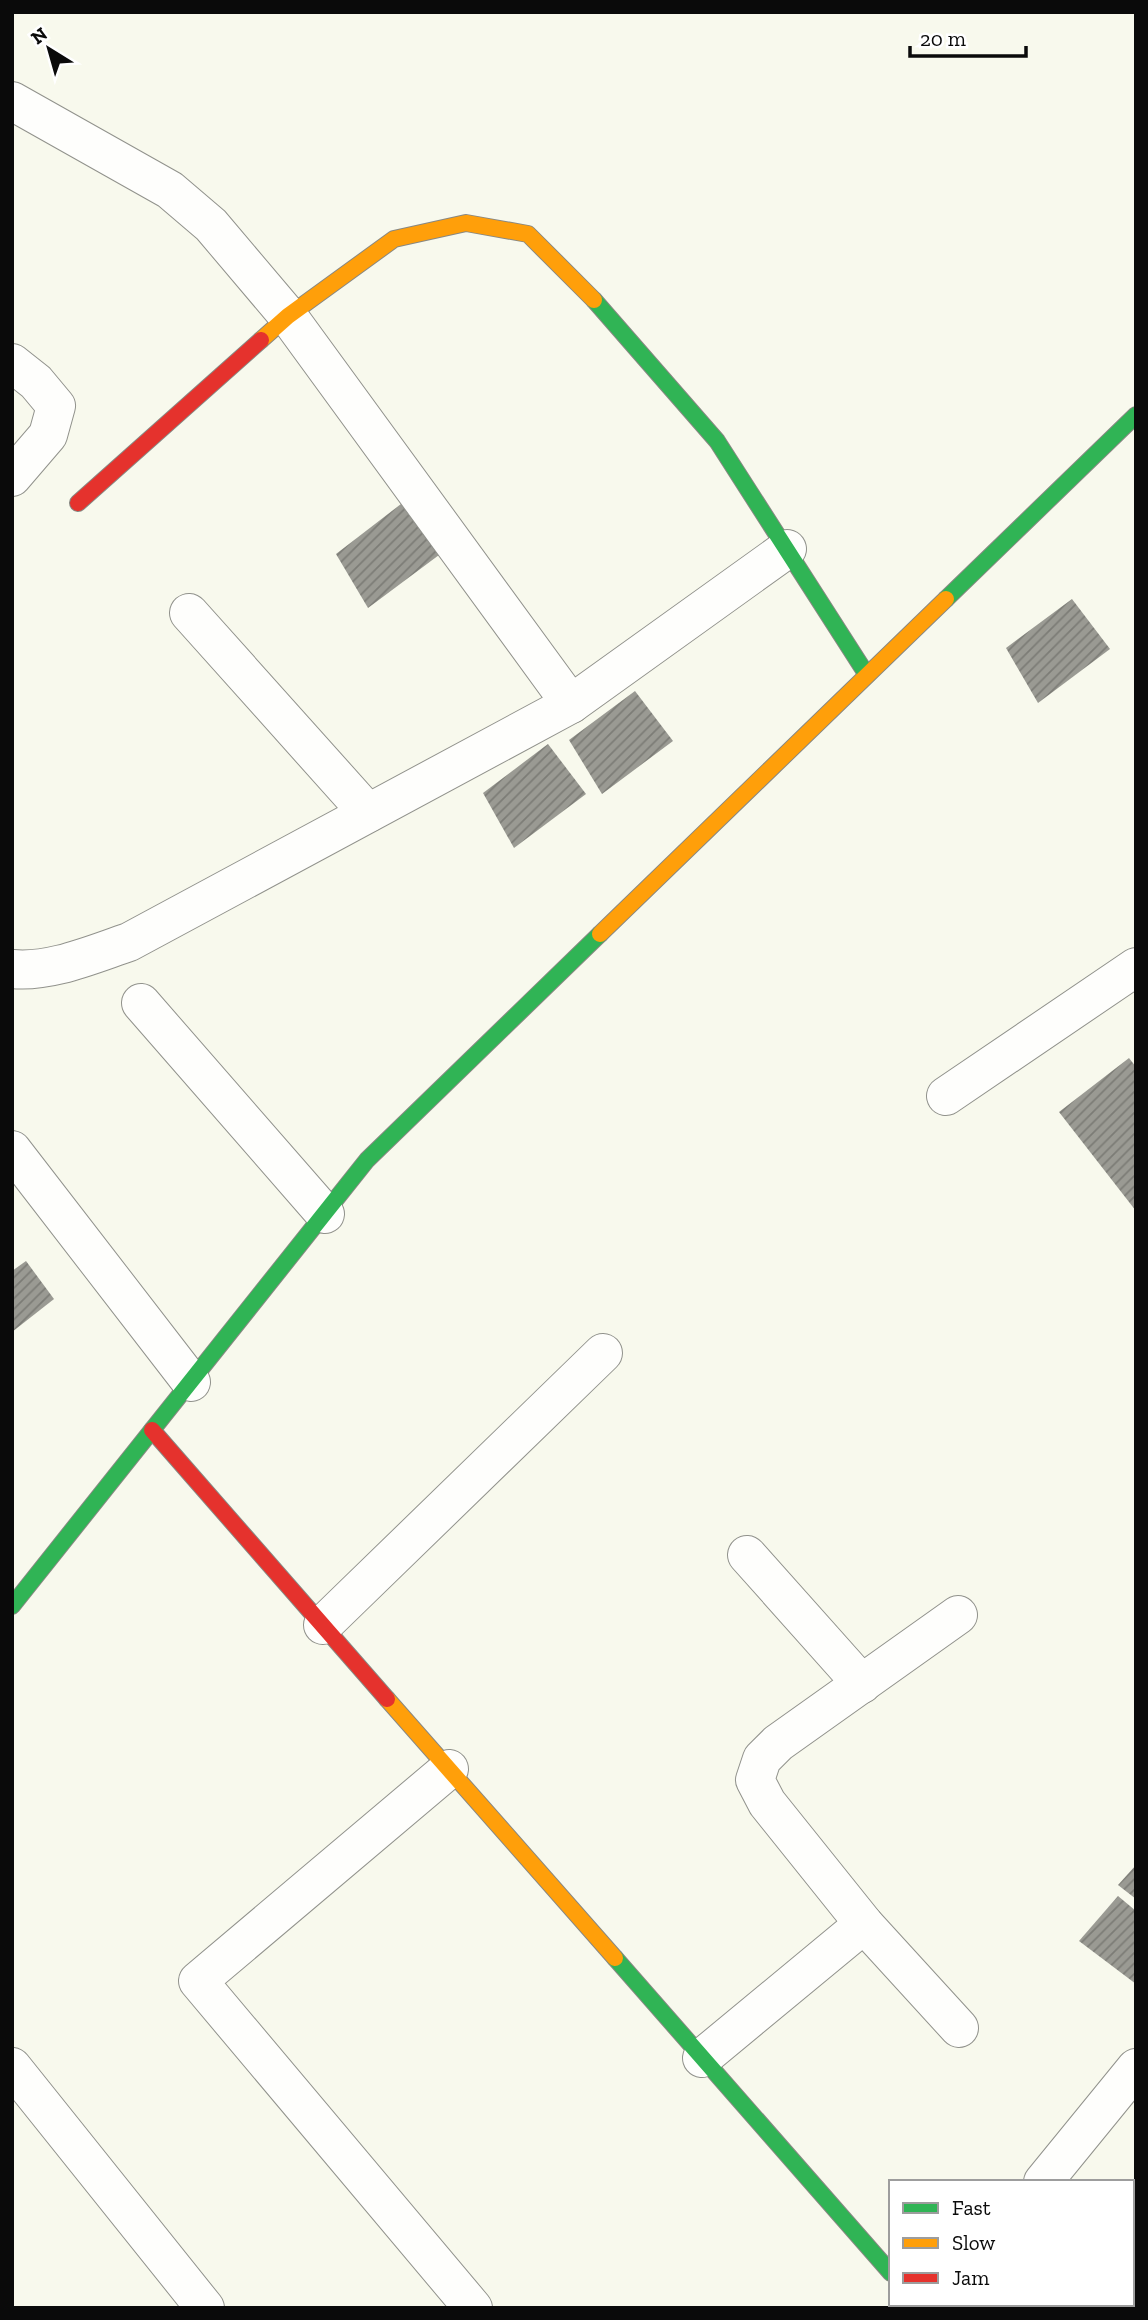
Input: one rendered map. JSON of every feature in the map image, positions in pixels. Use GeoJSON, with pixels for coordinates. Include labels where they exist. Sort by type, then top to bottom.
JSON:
{"type":"FeatureCollection","features":[{"type":"Feature","properties":{"kind":"street"},"geometry":{"type":"LineString","coordinates":[[12,101],[170,190],[211,225],[288,316],[570,704]]}},
{"type":"Feature","properties":{"kind":"street"},"geometry":{"type":"LineString","coordinates":[[78,503],[288,316],[394,239],[466,223],[528,234],[577,280],[717,441],[867,675]]}},
{"type":"Feature","properties":{"kind":"street"},"geometry":{"type":"LineString","coordinates":[[12,363],[36,382],[56,406],[48,436],[12,477]]}},
{"type":"Feature","properties":{"kind":"street"},"geometry":{"type":"LineString","coordinates":[[12,1606],[367,1160],[1136,415]]}},
{"type":"Feature","properties":{"kind":"street"},"geometry":{"type":"LineString","coordinates":[[12,970],[24,971],[71,961],[129,942],[570,704],[788,549]]}},
{"type":"Feature","properties":{"kind":"street"},"geometry":{"type":"LineString","coordinates":[[189,613],[368,813]]}},
{"type":"Feature","properties":{"kind":"street"},"geometry":{"type":"LineString","coordinates":[[946,1096],[1135,968]]}},
{"type":"Feature","properties":{"kind":"street"},"geometry":{"type":"LineString","coordinates":[[141,1003],[325,1214]]}},
{"type":"Feature","properties":{"kind":"street"},"geometry":{"type":"LineString","coordinates":[[12,1150],[191,1382]]}},
{"type":"Feature","properties":{"kind":"street"},"geometry":{"type":"LineString","coordinates":[[323,1625],[603,1353]]}},
{"type":"Feature","properties":{"kind":"street"},"geometry":{"type":"LineString","coordinates":[[152,1430],[889,2271]]}},
{"type":"Feature","properties":{"kind":"street"},"geometry":{"type":"LineString","coordinates":[[747,1555],[862,1684]]}},
{"type":"Feature","properties":{"kind":"street"},"geometry":{"type":"LineString","coordinates":[[958,1615],[778,1743],[762,1759],[755,1780],[767,1804],[864,1924],[959,2028]]}},
{"type":"Feature","properties":{"kind":"street"},"geometry":{"type":"LineString","coordinates":[[449,1769],[198,1981],[473,2308]]}},
{"type":"Feature","properties":{"kind":"street"},"geometry":{"type":"LineString","coordinates":[[702,2058],[864,1924]]}},
{"type":"Feature","properties":{"kind":"street"},"geometry":{"type":"LineString","coordinates":[[12,2067],[205,2308]]}},
{"type":"Feature","properties":{"kind":"street"},"geometry":{"type":"LineString","coordinates":[[1045,2180],[1136,2068]]}},
{"type":"Feature","properties":{"kind":"building"},"geometry":{"type":"Polygon","coordinates":[[[401,504],[439,555],[368,608],[336,554],[401,504]]]}},
{"type":"Feature","properties":{"kind":"building"},"geometry":{"type":"Polygon","coordinates":[[[1072,599],[1110,649],[1038,703],[1006,648],[1072,599]]]}},
{"type":"Feature","properties":{"kind":"building"},"geometry":{"type":"Polygon","coordinates":[[[635,691],[673,741],[602,794],[569,740],[635,691]]]}},
{"type":"Feature","properties":{"kind":"building"},"geometry":{"type":"Polygon","coordinates":[[[548,744],[586,794],[514,848],[483,793],[548,744]]]}},
{"type":"Feature","properties":{"kind":"building"},"geometry":{"type":"Polygon","coordinates":[[[1129,1058],[1136,1067],[1136,1211],[1059,1112],[1129,1058]]]}},
{"type":"Feature","properties":{"kind":"building"},"geometry":{"type":"Polygon","coordinates":[[[26,1261],[54,1299],[12,1332],[12,1271],[26,1261]]]}},
{"type":"Feature","properties":{"kind":"building"},"geometry":{"type":"Polygon","coordinates":[[[1136,1865],[1136,1899],[1118,1885],[1136,1865]]]}},
{"type":"Feature","properties":{"kind":"building"},"geometry":{"type":"Polygon","coordinates":[[[1118,1896],[1136,1911],[1136,1984],[1079,1941],[1118,1896]]]}},
{"type":"Feature","properties":{"kind":"traffic: fast"},"geometry":{"type":"LineString","coordinates":[[594,300],[717,441],[867,675]]}},
{"type":"Feature","properties":{"kind":"traffic: fast"},"geometry":{"type":"LineString","coordinates":[[946,599],[1136,415]]}},
{"type":"Feature","properties":{"kind":"traffic: fast"},"geometry":{"type":"LineString","coordinates":[[12,1606],[367,1160],[600,934]]}},
{"type":"Feature","properties":{"kind":"traffic: fast"},"geometry":{"type":"LineString","coordinates":[[615,1958],[889,2271]]}},
{"type":"Feature","properties":{"kind":"traffic: slow"},"geometry":{"type":"LineString","coordinates":[[261,340],[288,316],[394,239],[466,223],[528,234],[594,300]]}},
{"type":"Feature","properties":{"kind":"traffic: slow"},"geometry":{"type":"LineString","coordinates":[[600,934],[946,599]]}},
{"type":"Feature","properties":{"kind":"traffic: slow"},"geometry":{"type":"LineString","coordinates":[[387,1699],[615,1958]]}},
{"type":"Feature","properties":{"kind":"traffic: jam"},"geometry":{"type":"LineString","coordinates":[[78,503],[261,340]]}},
{"type":"Feature","properties":{"kind":"traffic: jam"},"geometry":{"type":"LineString","coordinates":[[152,1430],[387,1699]]}}]}
